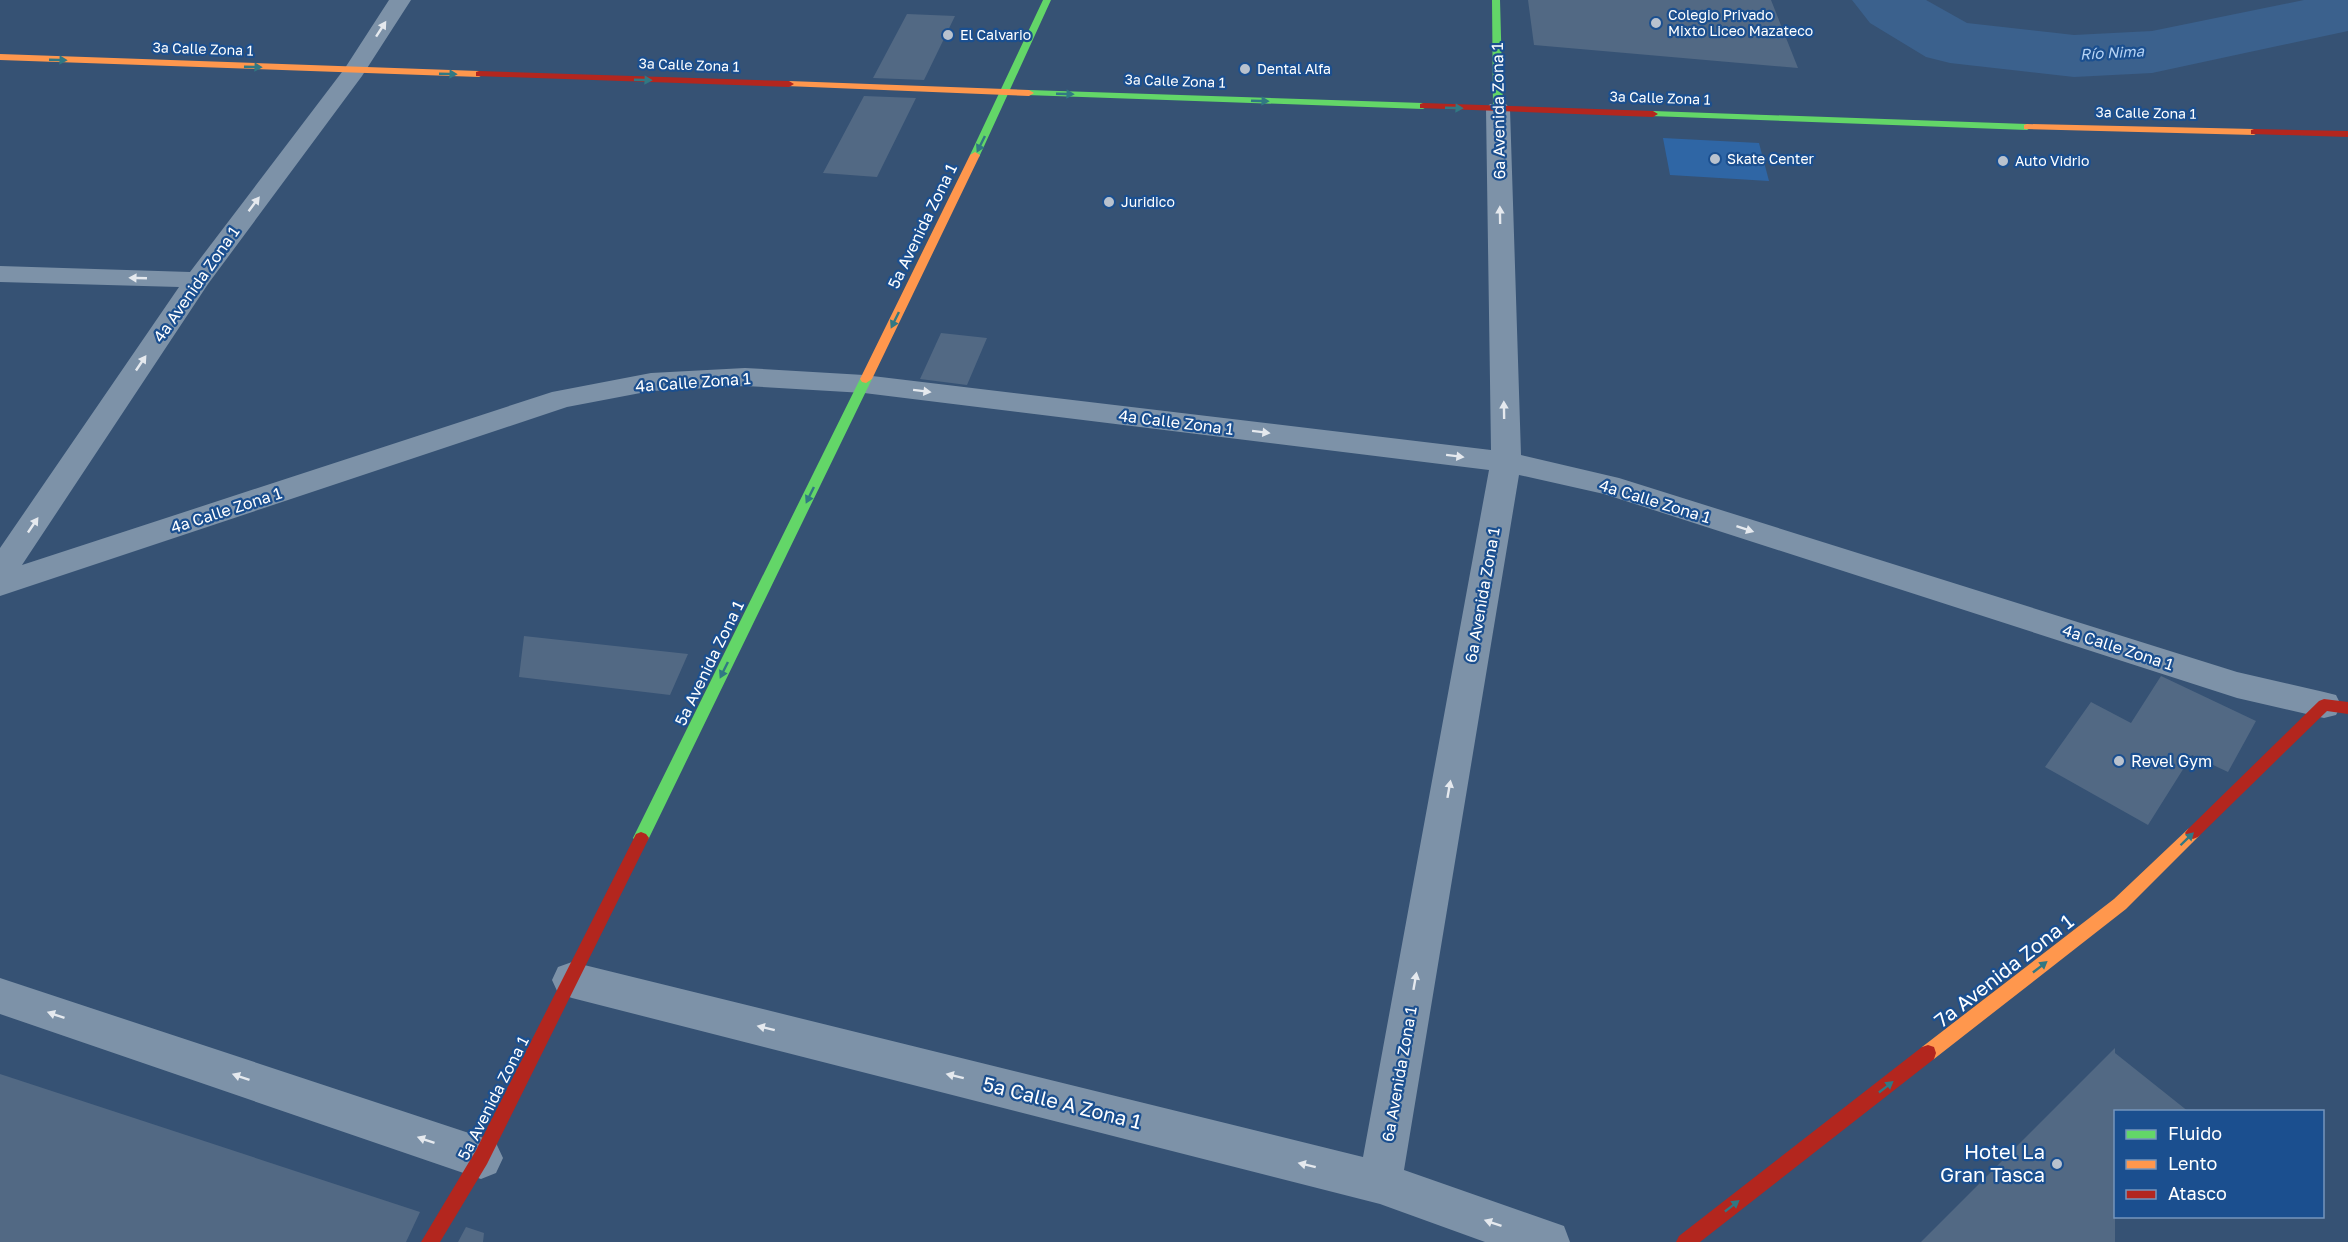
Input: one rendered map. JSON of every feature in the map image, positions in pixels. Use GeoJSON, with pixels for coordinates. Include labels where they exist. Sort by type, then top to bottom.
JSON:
{"type":"FeatureCollection","features":[{"type":"Feature","properties":{"kind":"main road","name":"5a Avenida Zona 1"},"geometry":{"type":"LineString","coordinates":[[430,1242],[482,1158],[572,980],[1006,92],[1047,0]]}},
{"type":"Feature","properties":{"kind":"main road","name":"6a Avenida Zona 1"},"geometry":{"type":"LineString","coordinates":[[1496,0],[1497,109]]}},
{"type":"Feature","properties":{"kind":"main road","name":"3a Calle Zona 1"},"geometry":{"type":"LineString","coordinates":[[0,57],[1497,109],[2348,135]]}},
{"type":"Feature","properties":{"kind":"main road","name":"7a Avenida Zona 1"},"geometry":{"type":"LineString","coordinates":[[1685,1242],[2120,904],[2336,706]]}},
{"type":"Feature","properties":{"kind":"street","name":"4a Avenida Zona 1"},"geometry":{"type":"LineString","coordinates":[[0,573],[197,280],[354,71],[400,0]]}},
{"type":"Feature","properties":{"kind":"street","name":"6a Avenida Zona 1"},"geometry":{"type":"LineString","coordinates":[[1380,1183],[1506,462],[1497,109]]}},
{"type":"Feature","properties":{"kind":"street"},"geometry":{"type":"LineString","coordinates":[[0,274],[197,280]]}},
{"type":"Feature","properties":{"kind":"street","name":"4a Calle Zona 1"},"geometry":{"type":"LineString","coordinates":[[0,584],[562,399],[651,382],[745,377],[864,384],[1506,462],[1608,485],[2237,685],[2336,706]]}},
{"type":"Feature","properties":{"kind":"street","name":"5a Calle A Zona 1"},"geometry":{"type":"LineString","coordinates":[[572,980],[1380,1183],[1548,1242]]}},
{"type":"Feature","properties":{"kind":"street"},"geometry":{"type":"LineString","coordinates":[[0,996],[482,1158]]}},
{"type":"Feature","properties":{"kind":"shaded area","name":"Skate Center"},"geometry":{"type":"Polygon","coordinates":[[[1663,138],[1759,143],[1769,181],[1670,175],[1663,138]]]}},
{"type":"Feature","properties":{"kind":"building","name":"Colegio Privado Mixto Liceo Mazateco"},"geometry":{"type":"Polygon","coordinates":[[[1528,0],[1771,0],[1798,68],[1534,45],[1528,0]]]}},
{"type":"Feature","properties":{"kind":"building"},"geometry":{"type":"Polygon","coordinates":[[[907,14],[955,16],[924,80],[873,78],[907,14]]]}},
{"type":"Feature","properties":{"kind":"building"},"geometry":{"type":"Polygon","coordinates":[[[864,96],[916,98],[877,177],[823,173],[864,96]]]}},
{"type":"Feature","properties":{"kind":"building"},"geometry":{"type":"Polygon","coordinates":[[[941,333],[987,338],[967,385],[920,379],[941,333]]]}},
{"type":"Feature","properties":{"kind":"building"},"geometry":{"type":"Polygon","coordinates":[[[524,636],[688,654],[670,695],[519,677],[524,636]]]}},
{"type":"Feature","properties":{"kind":"building","name":"Revel Gym"},"geometry":{"type":"Polygon","coordinates":[[[2161,676],[2256,721],[2228,772],[2192,755],[2148,825],[2045,767],[2091,702],[2131,723],[2161,676]]]}},
{"type":"Feature","properties":{"kind":"building","name":"Hotel La Gran Tasca"},"geometry":{"type":"Polygon","coordinates":[[[2115,1048],[2115,1053],[2186,1110],[2114,1110],[2115,1242],[1921,1242],[2115,1048]]]}},
{"type":"Feature","properties":{"kind":"building"},"geometry":{"type":"Polygon","coordinates":[[[0,1074],[420,1212],[406,1242],[0,1242],[0,1074]]]}},
{"type":"Feature","properties":{"kind":"building"},"geometry":{"type":"Polygon","coordinates":[[[466,1227],[484,1233],[483,1242],[458,1242],[466,1227]]]}},
{"type":"Feature","properties":{"kind":"waterway","name":"Río Nima"},"geometry":{"type":"LineString","coordinates":[[1885,0],[1894,9],[1950,42],[2074,56],[2152,52],[2348,11]]}},
{"type":"Feature","properties":{"kind":"traffic: fast"},"geometry":{"type":"LineString","coordinates":[[975,155],[1047,0]]}},
{"type":"Feature","properties":{"kind":"traffic: fast"},"geometry":{"type":"LineString","coordinates":[[1496,0],[1498,109]]}},
{"type":"Feature","properties":{"kind":"traffic: fast"},"geometry":{"type":"LineString","coordinates":[[1029,93],[1423,106]]}},
{"type":"Feature","properties":{"kind":"traffic: fast"},"geometry":{"type":"LineString","coordinates":[[1653,114],[2027,127]]}},
{"type":"Feature","properties":{"kind":"traffic: fast"},"geometry":{"type":"LineString","coordinates":[[641,838],[866,379]]}},
{"type":"Feature","properties":{"kind":"traffic: slow"},"geometry":{"type":"LineString","coordinates":[[0,57],[479,74]]}},
{"type":"Feature","properties":{"kind":"traffic: slow"},"geometry":{"type":"LineString","coordinates":[[789,84],[1029,93]]}},
{"type":"Feature","properties":{"kind":"traffic: slow"},"geometry":{"type":"LineString","coordinates":[[2027,127],[2254,132]]}},
{"type":"Feature","properties":{"kind":"traffic: slow"},"geometry":{"type":"LineString","coordinates":[[866,379],[975,155]]}},
{"type":"Feature","properties":{"kind":"traffic: slow"},"geometry":{"type":"LineString","coordinates":[[1928,1053],[2120,904],[2193,833]]}},
{"type":"Feature","properties":{"kind":"traffic: jam"},"geometry":{"type":"LineString","coordinates":[[479,74],[789,84]]}},
{"type":"Feature","properties":{"kind":"traffic: jam"},"geometry":{"type":"LineString","coordinates":[[1423,106],[1653,114]]}},
{"type":"Feature","properties":{"kind":"traffic: jam"},"geometry":{"type":"LineString","coordinates":[[2254,132],[2348,134]]}},
{"type":"Feature","properties":{"kind":"traffic: jam"},"geometry":{"type":"LineString","coordinates":[[2193,833],[2324,705],[2348,708]]}},
{"type":"Feature","properties":{"kind":"traffic: jam"},"geometry":{"type":"LineString","coordinates":[[430,1242],[481,1158],[641,838]]}},
{"type":"Feature","properties":{"kind":"traffic: jam"},"geometry":{"type":"LineString","coordinates":[[1685,1242],[1928,1053]]}},
{"type":"Feature","properties":{"kind":"place","name":"Colegio Privado Mixto Liceo Mazateco"},"geometry":{"type":"Point","coordinates":[1656,23]}},
{"type":"Feature","properties":{"kind":"place","name":"El Calvario"},"geometry":{"type":"Point","coordinates":[948,35]}},
{"type":"Feature","properties":{"kind":"place","name":"Dental Alfa"},"geometry":{"type":"Point","coordinates":[1245,69]}},
{"type":"Feature","properties":{"kind":"place","name":"Skate Center"},"geometry":{"type":"Point","coordinates":[1715,159]}},
{"type":"Feature","properties":{"kind":"place","name":"Auto Vidrio"},"geometry":{"type":"Point","coordinates":[2003,161]}},
{"type":"Feature","properties":{"kind":"place","name":"Juridico"},"geometry":{"type":"Point","coordinates":[1109,202]}},
{"type":"Feature","properties":{"kind":"place","name":"Revel Gym"},"geometry":{"type":"Point","coordinates":[2119,761]}},
{"type":"Feature","properties":{"kind":"place","name":"Hotel La Gran Tasca"},"geometry":{"type":"Point","coordinates":[2057,1164]}}]}
